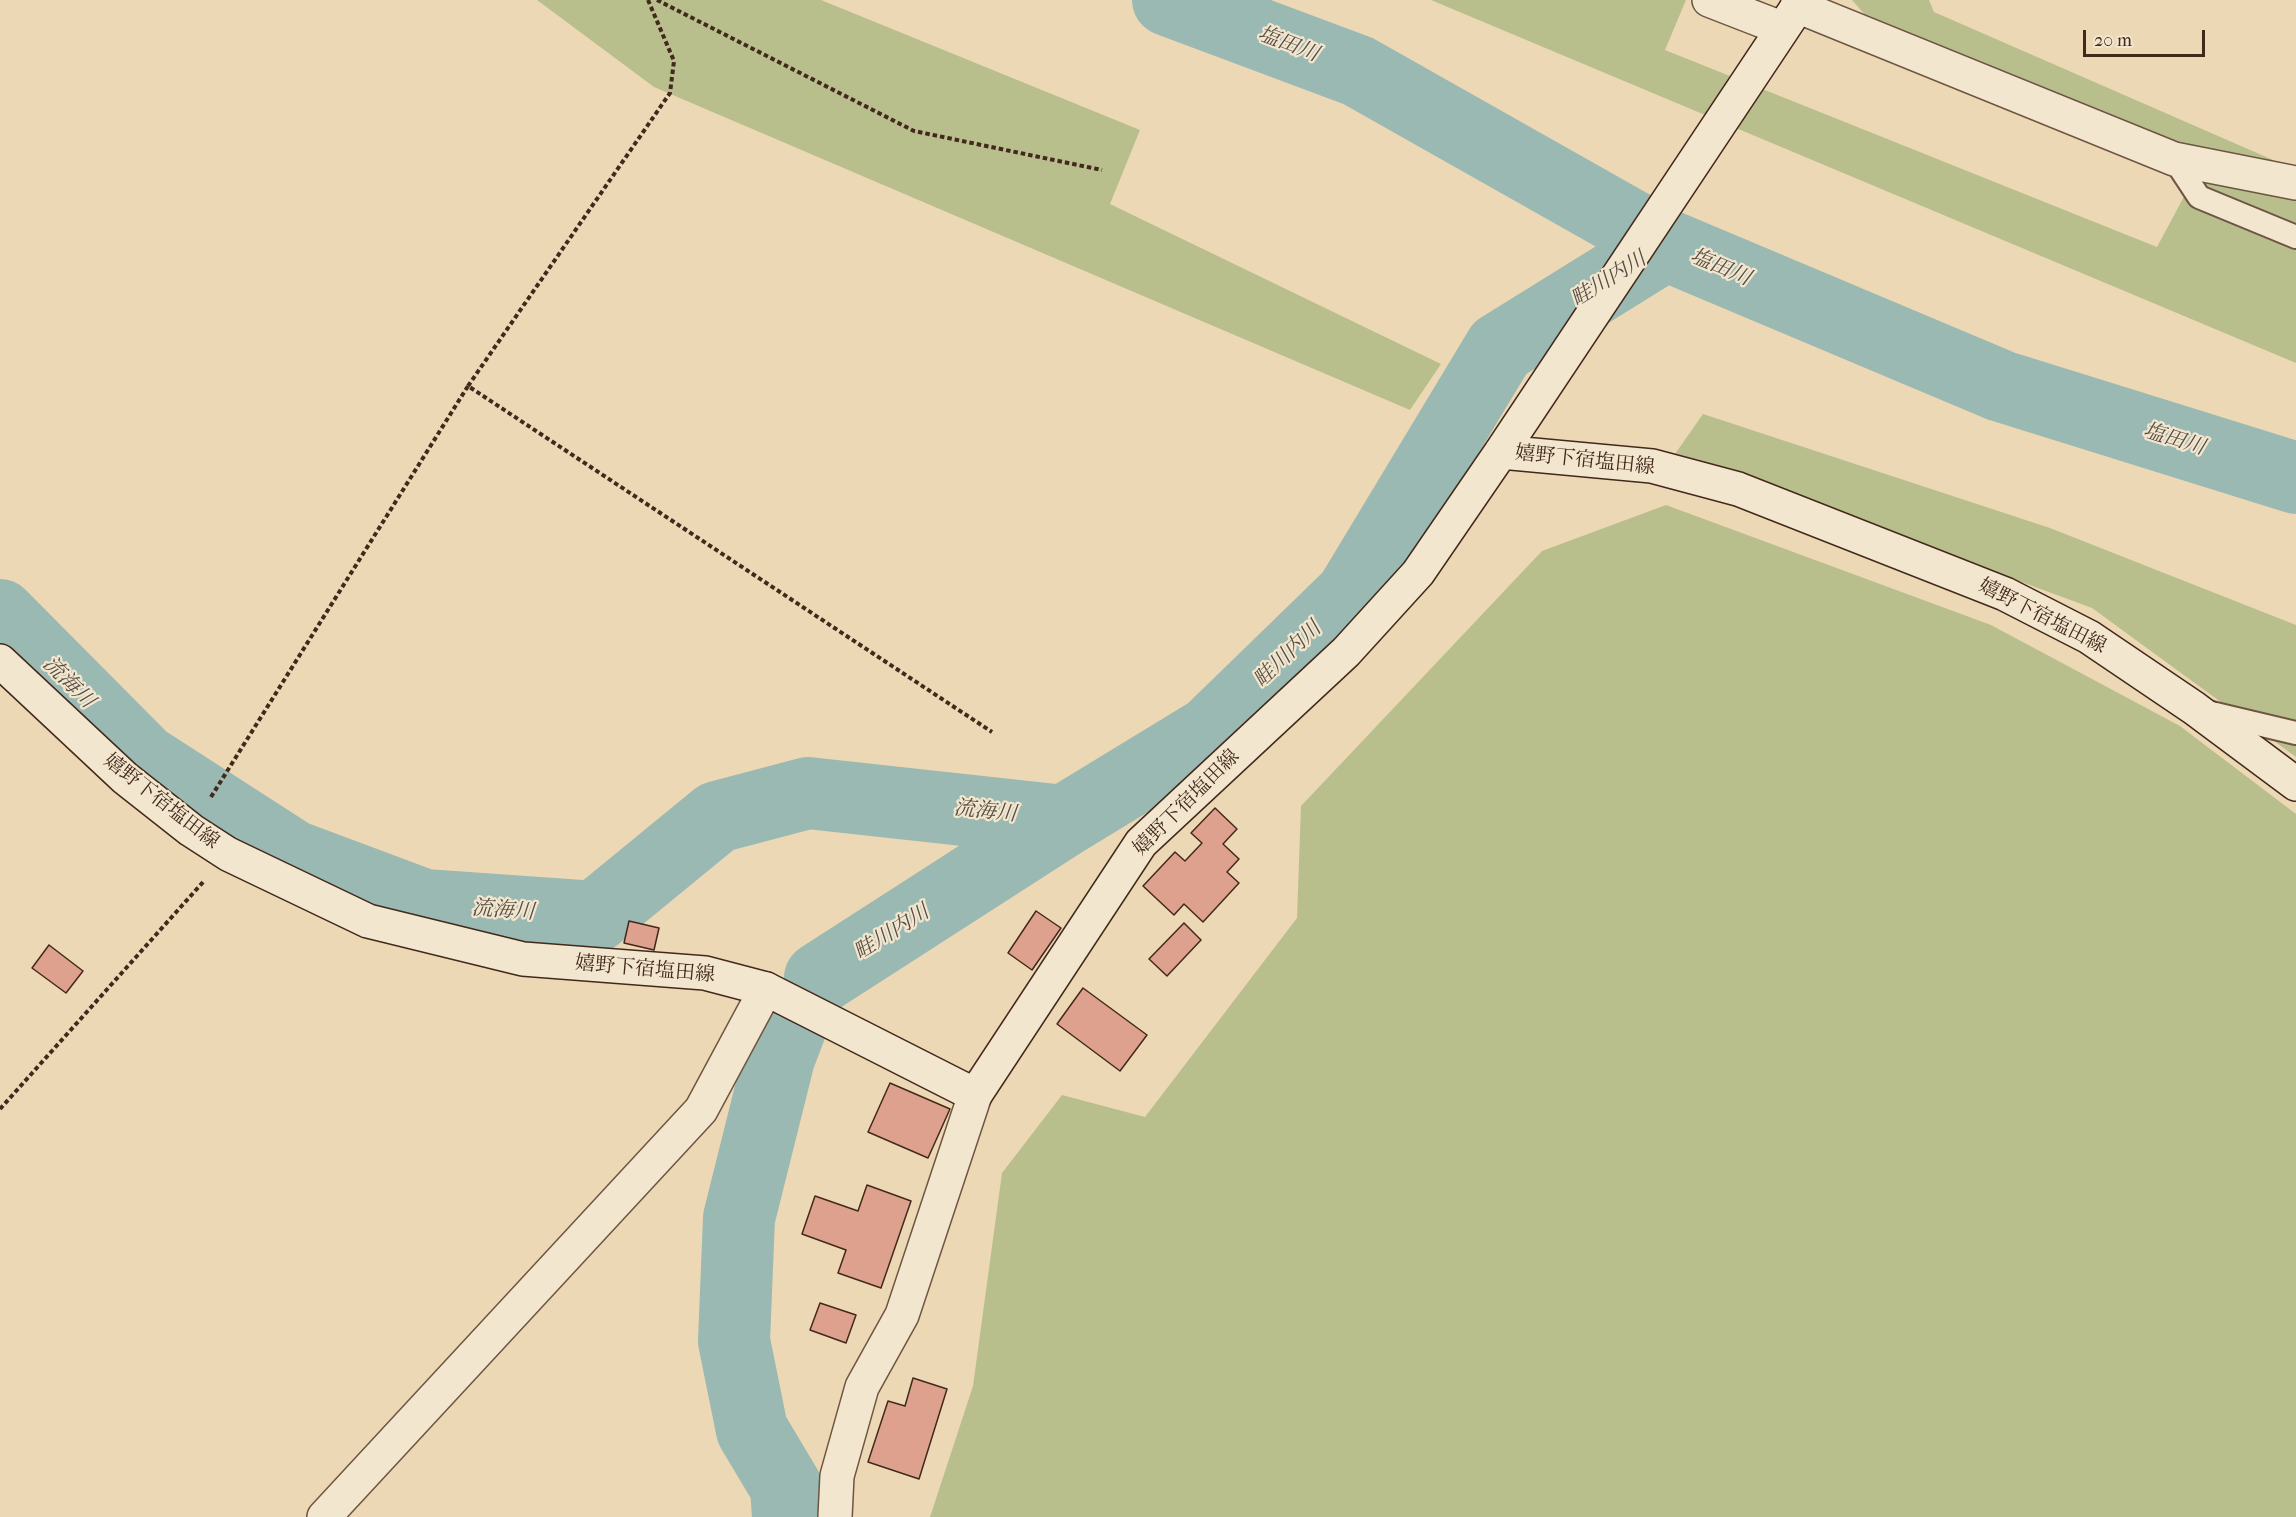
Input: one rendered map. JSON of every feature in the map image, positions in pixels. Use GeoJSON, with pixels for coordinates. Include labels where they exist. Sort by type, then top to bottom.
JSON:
{"type":"FeatureCollection","features":[{"type":"Feature","properties":{"kind":"main road"},"geometry":{"type":"LineString","coordinates":[[1709,0],[1787,20],[2174,159],[2296,183]]}},
{"type":"Feature","properties":{"kind":"main road"},"geometry":{"type":"LineString","coordinates":[[1501,452],[1787,20]]}},
{"type":"Feature","properties":{"kind":"main road","name":"嬉野下宿塩田線"},"geometry":{"type":"LineString","coordinates":[[0,661],[125,778],[191,830],[228,854],[368,921],[524,960],[705,973],[766,988],[975,1095],[1141,843],[1346,652],[1418,573],[1501,452],[1652,466],[1738,489],[2005,594],[2088,637],[2194,708],[2296,784]]}},
{"type":"Feature","properties":{"kind":"main road"},"geometry":{"type":"LineString","coordinates":[[324,1517],[701,1110],[766,988]]}},
{"type":"Feature","properties":{"kind":"main road"},"geometry":{"type":"LineString","coordinates":[[835,1517],[837,1476],[862,1387],[902,1315],[975,1095]]}},
{"type":"Feature","properties":{"kind":"lane"},"geometry":{"type":"LineString","coordinates":[[2174,159],[2199,197],[2296,237]]}},
{"type":"Feature","properties":{"kind":"lane"},"geometry":{"type":"LineString","coordinates":[[2194,708],[2296,733]]}},
{"type":"Feature","properties":{"kind":"path"},"geometry":{"type":"LineString","coordinates":[[223,778],[468,386],[670,93],[674,61],[648,0]]}},
{"type":"Feature","properties":{"kind":"path"},"geometry":{"type":"LineString","coordinates":[[657,0],[914,131],[1102,170]]}},
{"type":"Feature","properties":{"kind":"path"},"geometry":{"type":"LineString","coordinates":[[468,386],[992,732]]}},
{"type":"Feature","properties":{"kind":"path"},"geometry":{"type":"LineString","coordinates":[[0,1109],[228,854]]}},
{"type":"Feature","properties":{"kind":"green space"},"geometry":{"type":"Polygon","coordinates":[[[537,0],[821,0],[1140,130],[1110,204],[1441,364],[1410,410],[654,87],[537,0]]]}},
{"type":"Feature","properties":{"kind":"green space"},"geometry":{"type":"Polygon","coordinates":[[[1431,0],[1686,0],[1665,50],[2157,247],[2202,163],[1887,40],[1852,0],[1929,0],[1934,12],[2296,170],[2296,363],[1431,0]]]}},
{"type":"Feature","properties":{"kind":"green space"},"geometry":{"type":"Polygon","coordinates":[[[1703,414],[2050,528],[2296,625],[2296,757],[2092,608],[1675,454],[1703,414]]]}},
{"type":"Feature","properties":{"kind":"green space"},"geometry":{"type":"Polygon","coordinates":[[[1666,505],[1991,625],[2180,726],[2296,814],[2296,1517],[930,1517],[973,1386],[1002,1173],[1062,1095],[1145,1117],[1297,918],[1301,806],[1542,551],[1666,505]]]}},
{"type":"Feature","properties":{"kind":"building"},"geometry":{"type":"Polygon","coordinates":[[[1215,808],[1237,829],[1223,844],[1239,859],[1227,872],[1239,883],[1203,922],[1184,904],[1174,915],[1143,886],[1175,852],[1185,861],[1202,843],[1191,833],[1215,808]]]}},
{"type":"Feature","properties":{"kind":"building"},"geometry":{"type":"Polygon","coordinates":[[[1036,911],[1061,928],[1032,970],[1008,953],[1036,911]]]}},
{"type":"Feature","properties":{"kind":"building"},"geometry":{"type":"Polygon","coordinates":[[[629,921],[659,928],[654,950],[624,943],[629,921]]]}},
{"type":"Feature","properties":{"kind":"building"},"geometry":{"type":"Polygon","coordinates":[[[1184,923],[1201,940],[1167,976],[1149,959],[1184,923]]]}},
{"type":"Feature","properties":{"kind":"building"},"geometry":{"type":"Polygon","coordinates":[[[49,945],[83,971],[66,993],[32,968],[49,945]]]}},
{"type":"Feature","properties":{"kind":"building"},"geometry":{"type":"Polygon","coordinates":[[[1083,988],[1147,1035],[1120,1071],[1057,1024],[1083,988]]]}},
{"type":"Feature","properties":{"kind":"building"},"geometry":{"type":"Polygon","coordinates":[[[890,1083],[950,1109],[928,1158],[868,1132],[890,1083]]]}},
{"type":"Feature","properties":{"kind":"building"},"geometry":{"type":"Polygon","coordinates":[[[867,1185],[911,1201],[881,1288],[838,1273],[846,1250],[802,1234],[815,1196],[858,1211],[867,1185]]]}},
{"type":"Feature","properties":{"kind":"building"},"geometry":{"type":"Polygon","coordinates":[[[820,1303],[856,1315],[846,1343],[810,1330],[820,1303]]]}},
{"type":"Feature","properties":{"kind":"building"},"geometry":{"type":"Polygon","coordinates":[[[913,1378],[947,1389],[919,1479],[868,1462],[888,1401],[905,1406],[913,1378]]]}},
{"type":"Feature","properties":{"kind":"waterway","name":"塩田川"},"geometry":{"type":"LineString","coordinates":[[1168,0],[1358,71],[1666,245],[2001,386],[2296,478]]}},
{"type":"Feature","properties":{"kind":"waterway","name":"畦川内川"},"geometry":{"type":"LineString","coordinates":[[820,978],[1064,821],[1210,732],[1351,595],[1500,348],[1666,245]]}},
{"type":"Feature","properties":{"kind":"waterway","name":"流海川"},"geometry":{"type":"LineString","coordinates":[[0,615],[144,760],[293,856],[424,905],[595,917],[717,817],[808,793],[1064,821]]}},
{"type":"Feature","properties":{"kind":"waterway","name":"畦川内川"},"geometry":{"type":"LineString","coordinates":[[788,1517],[786,1487],[752,1430],[734,1341],[739,1218],[779,1058],[793,1021]]}}]}
